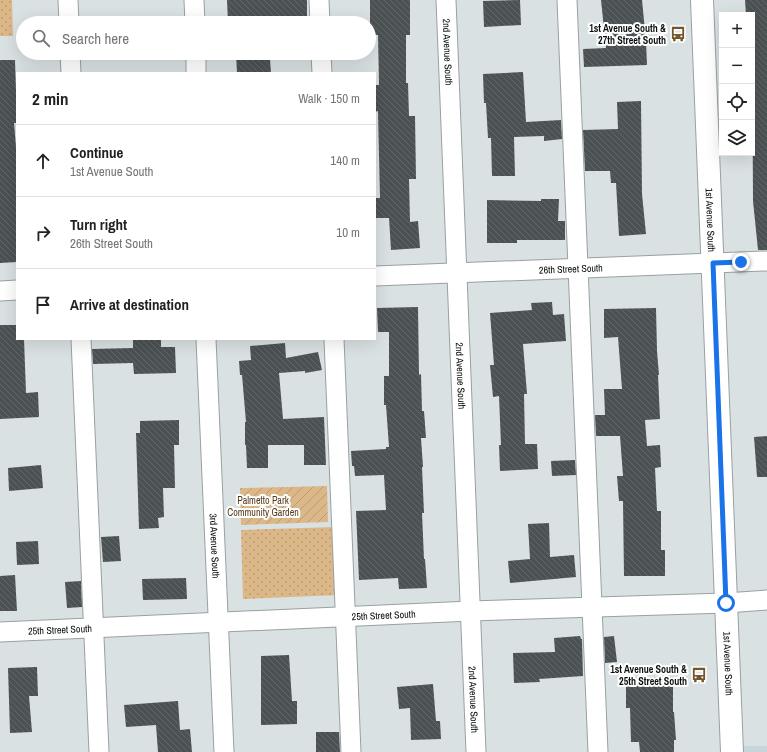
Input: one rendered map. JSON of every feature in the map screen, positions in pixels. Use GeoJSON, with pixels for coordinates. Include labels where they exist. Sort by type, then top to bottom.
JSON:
{"type":"FeatureCollection","features":[{"type":"Feature","properties":{"kind":"main road","name":"1st Avenue South"},"geometry":{"type":"LineString","coordinates":[[702,0],[732,752]]}},
{"type":"Feature","properties":{"kind":"street"},"geometry":{"type":"LineString","coordinates":[[68,0],[69,16]]}},
{"type":"Feature","properties":{"kind":"street"},"geometry":{"type":"LineString","coordinates":[[194,0],[195,16]]}},
{"type":"Feature","properties":{"kind":"street"},"geometry":{"type":"LineString","coordinates":[[319,0],[320,16]]}},
{"type":"Feature","properties":{"kind":"street","name":"2nd Avenue South"},"geometry":{"type":"LineString","coordinates":[[446,0],[476,752]]}},
{"type":"Feature","properties":{"kind":"street"},"geometry":{"type":"LineString","coordinates":[[567,0],[598,752]]}},
{"type":"Feature","properties":{"kind":"street"},"geometry":{"type":"LineString","coordinates":[[70,60],[71,72]]}},
{"type":"Feature","properties":{"kind":"street"},"geometry":{"type":"LineString","coordinates":[[196,60],[196,72]]}},
{"type":"Feature","properties":{"kind":"street"},"geometry":{"type":"LineString","coordinates":[[321,60],[322,72]]}},
{"type":"Feature","properties":{"kind":"street","name":"26th Street South"},"geometry":{"type":"LineString","coordinates":[[376,276],[767,261]]}},
{"type":"Feature","properties":{"kind":"street"},"geometry":{"type":"LineString","coordinates":[[0,291],[16,290]]}},
{"type":"Feature","properties":{"kind":"street"},"geometry":{"type":"LineString","coordinates":[[81,340],[99,752]]}},
{"type":"Feature","properties":{"kind":"street","name":"3rd Avenue South"},"geometry":{"type":"LineString","coordinates":[[206,340],[224,752]]}},
{"type":"Feature","properties":{"kind":"street"},"geometry":{"type":"LineString","coordinates":[[334,340],[344,616],[351,752]]}},
{"type":"Feature","properties":{"kind":"street","name":"25th Street South"},"geometry":{"type":"LineString","coordinates":[[0,632],[344,616],[726,603],[767,600]]}},
{"type":"Feature","properties":{"kind":"shaded area"},"geometry":{"type":"Polygon","coordinates":[[[742,746],[767,746],[767,752],[742,752],[742,746]]]}},
{"type":"Feature","properties":{"kind":"green space"},"geometry":{"type":"Polygon","coordinates":[[[0,0],[12,0],[13,36],[0,36],[0,0]]]}},
{"type":"Feature","properties":{"kind":"green space","name":"Palmetto Park Community Garden"},"geometry":{"type":"Polygon","coordinates":[[[327,486],[328,522],[241,525],[240,488],[327,486]]]}},
{"type":"Feature","properties":{"kind":"green space"},"geometry":{"type":"Polygon","coordinates":[[[335,527],[338,595],[243,599],[241,530],[335,527]]]}},
{"type":"Feature","properties":{"kind":"building"},"geometry":{"type":"Polygon","coordinates":[[[227,0],[307,0],[307,16],[228,16],[227,0]]]}},
{"type":"Feature","properties":{"kind":"building"},"geometry":{"type":"Polygon","coordinates":[[[370,0],[410,0],[410,35],[406,35],[406,83],[408,83],[409,116],[415,116],[416,179],[409,179],[410,222],[418,221],[420,248],[391,250],[389,218],[376,218],[376,198],[380,198],[378,111],[376,112],[376,85],[379,85],[378,35],[376,35],[376,16],[370,16],[370,0]]]}},
{"type":"Feature","properties":{"kind":"building"},"geometry":{"type":"Polygon","coordinates":[[[520,0],[521,25],[484,27],[483,1],[520,0]]]}},
{"type":"Feature","properties":{"kind":"building"},"geometry":{"type":"Polygon","coordinates":[[[601,0],[642,0],[647,65],[584,67],[583,49],[606,48],[601,0]]]}},
{"type":"Feature","properties":{"kind":"building"},"geometry":{"type":"Polygon","coordinates":[[[745,0],[767,0],[767,250],[758,250],[753,201],[753,156],[755,156],[755,12],[746,12],[745,0]]]}},
{"type":"Feature","properties":{"kind":"building"},"geometry":{"type":"Polygon","coordinates":[[[0,60],[15,60],[16,123],[14,123],[16,147],[16,262],[0,263],[0,60]]]}},
{"type":"Feature","properties":{"kind":"building"},"geometry":{"type":"Polygon","coordinates":[[[236,60],[270,60],[271,72],[237,72],[236,60]]]}},
{"type":"Feature","properties":{"kind":"building"},"geometry":{"type":"Polygon","coordinates":[[[523,72],[526,122],[561,120],[562,139],[544,141],[544,136],[514,137],[515,176],[492,176],[491,138],[488,138],[486,103],[484,103],[483,74],[523,72]]]}},
{"type":"Feature","properties":{"kind":"building"},"geometry":{"type":"Polygon","coordinates":[[[641,101],[642,194],[646,234],[619,236],[616,183],[611,183],[610,171],[585,171],[583,130],[618,129],[617,102],[641,101]]]}},
{"type":"Feature","properties":{"kind":"building"},"geometry":{"type":"Polygon","coordinates":[[[541,199],[559,199],[558,221],[565,221],[565,240],[517,240],[517,243],[487,243],[487,200],[541,201],[541,199]]]}},
{"type":"Feature","properties":{"kind":"building"},"geometry":{"type":"Polygon","coordinates":[[[552,302],[553,315],[564,314],[566,341],[523,344],[527,394],[524,394],[525,444],[537,444],[538,469],[500,471],[499,445],[501,445],[499,396],[493,397],[490,365],[494,365],[490,313],[532,310],[531,303],[552,302]]]}},
{"type":"Feature","properties":{"kind":"building"},"geometry":{"type":"Polygon","coordinates":[[[418,307],[419,375],[421,374],[422,411],[424,411],[426,438],[421,438],[424,513],[422,513],[427,588],[399,589],[398,578],[359,580],[356,511],[386,510],[384,475],[355,476],[354,466],[352,466],[351,451],[386,449],[386,447],[389,447],[386,405],[384,405],[384,376],[389,376],[389,332],[378,332],[377,308],[418,307]]]}},
{"type":"Feature","properties":{"kind":"building"},"geometry":{"type":"Polygon","coordinates":[[[656,308],[660,419],[645,420],[647,446],[660,445],[661,467],[655,468],[657,511],[661,511],[661,550],[665,550],[665,576],[624,576],[623,501],[619,501],[617,476],[623,476],[620,436],[596,436],[595,415],[605,415],[604,389],[622,389],[618,337],[604,338],[604,309],[656,308]]]}},
{"type":"Feature","properties":{"kind":"building"},"geometry":{"type":"Polygon","coordinates":[[[0,325],[16,325],[16,340],[24,340],[26,393],[38,392],[39,417],[0,419],[0,325]]]}},
{"type":"Feature","properties":{"kind":"building"},"geometry":{"type":"Polygon","coordinates":[[[133,340],[161,340],[161,347],[175,347],[176,373],[134,374],[133,363],[93,364],[92,349],[133,348],[133,340]]]}},
{"type":"Feature","properties":{"kind":"building"},"geometry":{"type":"Polygon","coordinates":[[[285,343],[286,358],[318,352],[322,370],[305,373],[305,371],[279,373],[283,419],[324,417],[326,465],[304,465],[304,445],[268,445],[268,468],[247,468],[245,445],[246,422],[242,375],[240,375],[239,361],[251,360],[250,346],[285,343]]]}},
{"type":"Feature","properties":{"kind":"building"},"geometry":{"type":"Polygon","coordinates":[[[179,420],[179,445],[174,445],[175,488],[163,488],[164,517],[158,518],[159,528],[139,529],[136,433],[140,433],[140,421],[179,420]]]}},
{"type":"Feature","properties":{"kind":"building"},"geometry":{"type":"Polygon","coordinates":[[[767,436],[767,477],[757,477],[754,437],[767,436]]]}},
{"type":"Feature","properties":{"kind":"building"},"geometry":{"type":"Polygon","coordinates":[[[575,460],[576,475],[552,476],[551,461],[575,460]]]}},
{"type":"Feature","properties":{"kind":"building"},"geometry":{"type":"Polygon","coordinates":[[[41,465],[43,488],[9,491],[8,468],[41,465]]]}},
{"type":"Feature","properties":{"kind":"building"},"geometry":{"type":"Polygon","coordinates":[[[549,523],[550,557],[574,555],[576,577],[510,583],[508,561],[530,559],[528,524],[549,523]]]}},
{"type":"Feature","properties":{"kind":"building"},"geometry":{"type":"Polygon","coordinates":[[[119,536],[121,561],[103,562],[101,537],[119,536]]]}},
{"type":"Feature","properties":{"kind":"building"},"geometry":{"type":"Polygon","coordinates":[[[38,541],[39,564],[17,565],[16,542],[38,541]]]}},
{"type":"Feature","properties":{"kind":"building"},"geometry":{"type":"Polygon","coordinates":[[[15,575],[17,611],[0,611],[0,576],[15,575]]]}},
{"type":"Feature","properties":{"kind":"building"},"geometry":{"type":"Polygon","coordinates":[[[186,578],[187,599],[143,600],[142,579],[186,578]]]}},
{"type":"Feature","properties":{"kind":"building"},"geometry":{"type":"Polygon","coordinates":[[[81,581],[82,607],[67,608],[65,582],[81,581]]]}},
{"type":"Feature","properties":{"kind":"building"},"geometry":{"type":"Polygon","coordinates":[[[580,636],[582,639],[583,676],[539,679],[540,682],[514,683],[513,653],[555,652],[554,638],[580,636]]]}},
{"type":"Feature","properties":{"kind":"building"},"geometry":{"type":"Polygon","coordinates":[[[614,636],[617,662],[605,663],[604,637],[614,636]]]}},
{"type":"Feature","properties":{"kind":"building"},"geometry":{"type":"Polygon","coordinates":[[[289,655],[292,701],[297,701],[297,724],[261,725],[261,656],[289,655]]]}},
{"type":"Feature","properties":{"kind":"building"},"geometry":{"type":"Polygon","coordinates":[[[37,667],[38,696],[29,696],[32,732],[10,733],[8,668],[37,667]]]}},
{"type":"Feature","properties":{"kind":"building"},"geometry":{"type":"Polygon","coordinates":[[[673,677],[673,712],[676,740],[674,740],[674,752],[640,752],[639,742],[631,742],[630,708],[626,708],[626,678],[673,677]]]}},
{"type":"Feature","properties":{"kind":"building"},"geometry":{"type":"Polygon","coordinates":[[[433,684],[436,721],[440,721],[441,739],[411,740],[410,708],[399,709],[397,687],[433,684]]]}},
{"type":"Feature","properties":{"kind":"building"},"geometry":{"type":"Polygon","coordinates":[[[178,701],[180,730],[190,729],[192,752],[158,752],[156,725],[126,727],[124,705],[178,701]]]}},
{"type":"Feature","properties":{"kind":"building"},"geometry":{"type":"Polygon","coordinates":[[[316,732],[339,732],[340,752],[316,752],[316,732]]]}},
{"type":"Feature","properties":{"kind":"place","name":"1st Avenue South & 27th Street South"},"geometry":{"type":"Point","coordinates":[678,34]}},
{"type":"Feature","properties":{"kind":"place","name":"1st Avenue South & 25th Street South"},"geometry":{"type":"Point","coordinates":[699,675]}},
{"type":"Feature","properties":{"kind":"route"},"geometry":{"type":"LineString","coordinates":[[726,603],[713,263],[741,262]]}}]}
